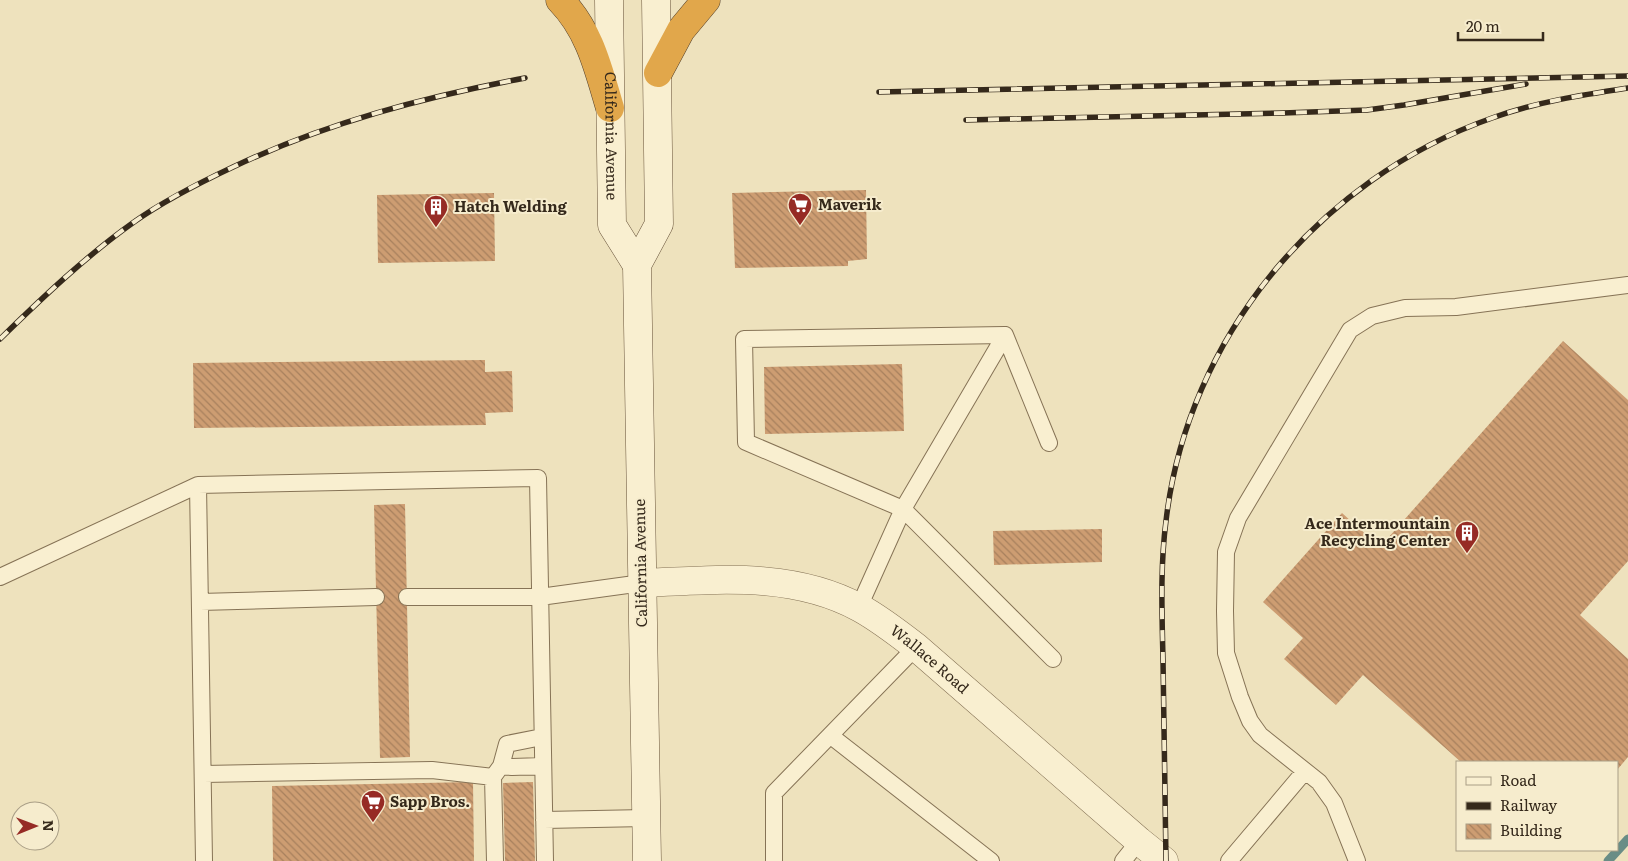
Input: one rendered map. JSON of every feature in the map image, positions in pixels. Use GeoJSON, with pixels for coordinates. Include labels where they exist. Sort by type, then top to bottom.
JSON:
{"type":"FeatureCollection","features":[{"type":"Feature","properties":{"kind":"highway"},"geometry":{"type":"LineString","coordinates":[[560,0],[573,14],[585,34],[610,108]]}},
{"type":"Feature","properties":{"kind":"highway"},"geometry":{"type":"LineString","coordinates":[[658,73],[681,30],[706,0]]}},
{"type":"Feature","properties":{"kind":"main road","name":"California Avenue"},"geometry":{"type":"LineString","coordinates":[[609,0],[612,225],[637,265]]}},
{"type":"Feature","properties":{"kind":"main road","name":"California Avenue"},"geometry":{"type":"LineString","coordinates":[[647,861],[637,265],[659,224],[656,0]]}},
{"type":"Feature","properties":{"kind":"main road","name":"Wallace Road"},"geometry":{"type":"LineString","coordinates":[[642,583],[768,580],[830,594],[859,607],[916,647],[1131,851],[1164,861]]}},
{"type":"Feature","properties":{"kind":"lane"},"geometry":{"type":"LineString","coordinates":[[1357,861],[1334,803],[1320,782],[1260,735],[1250,721],[1240,697],[1226,653],[1226,552],[1238,518],[1350,330],[1372,316],[1405,308],[1456,307],[1628,285]]}},
{"type":"Feature","properties":{"kind":"lane"},"geometry":{"type":"LineString","coordinates":[[1005,336],[1049,443]]}},
{"type":"Feature","properties":{"kind":"lane"},"geometry":{"type":"LineString","coordinates":[[1005,336],[744,339],[746,442],[902,509],[1053,659]]}},
{"type":"Feature","properties":{"kind":"lane"},"geometry":{"type":"LineString","coordinates":[[859,607],[902,509],[1005,336]]}},
{"type":"Feature","properties":{"kind":"lane"},"geometry":{"type":"LineString","coordinates":[[0,577],[198,485],[538,478],[543,766],[540,810],[541,851]]}},
{"type":"Feature","properties":{"kind":"lane"},"geometry":{"type":"LineString","coordinates":[[198,485],[204,861]]}},
{"type":"Feature","properties":{"kind":"lane"},"geometry":{"type":"LineString","coordinates":[[407,597],[540,597],[642,583]]}},
{"type":"Feature","properties":{"kind":"lane"},"geometry":{"type":"LineString","coordinates":[[200,602],[376,597]]}},
{"type":"Feature","properties":{"kind":"lane"},"geometry":{"type":"LineString","coordinates":[[774,861],[774,793],[916,647]]}},
{"type":"Feature","properties":{"kind":"lane"},"geometry":{"type":"LineString","coordinates":[[831,736],[991,861]]}},
{"type":"Feature","properties":{"kind":"lane"},"geometry":{"type":"LineString","coordinates":[[498,854],[499,807],[497,771],[507,744],[542,737]]}},
{"type":"Feature","properties":{"kind":"lane"},"geometry":{"type":"LineString","coordinates":[[204,774],[432,770],[497,771],[512,767],[543,766]]}},
{"type":"Feature","properties":{"kind":"lane"},"geometry":{"type":"LineString","coordinates":[[1229,861],[1305,771]]}},
{"type":"Feature","properties":{"kind":"lane"},"geometry":{"type":"LineString","coordinates":[[540,810],[646,818]]}},
{"type":"Feature","properties":{"kind":"building","name":"Maverik"},"geometry":{"type":"Polygon","coordinates":[[[866,190],[867,259],[848,261],[848,266],[735,268],[732,193],[866,190]]]}},
{"type":"Feature","properties":{"kind":"building","name":"Hatch Welding"},"geometry":{"type":"Polygon","coordinates":[[[494,193],[495,261],[378,263],[377,195],[494,193]]]}},
{"type":"Feature","properties":{"kind":"building","name":"Ace Intermountain Recycling Center"},"geometry":{"type":"Polygon","coordinates":[[[1563,341],[1628,400],[1628,561],[1580,615],[1628,659],[1628,757],[1618,769],[1618,761],[1460,761],[1363,675],[1336,705],[1284,659],[1303,638],[1263,602],[1342,513],[1380,547],[1563,341]]]}},
{"type":"Feature","properties":{"kind":"building"},"geometry":{"type":"Polygon","coordinates":[[[485,360],[485,372],[512,371],[513,412],[485,413],[486,425],[194,428],[193,363],[485,360]]]}},
{"type":"Feature","properties":{"kind":"building"},"geometry":{"type":"Polygon","coordinates":[[[902,364],[904,431],[765,434],[764,367],[902,364]]]}},
{"type":"Feature","properties":{"kind":"building"},"geometry":{"type":"Polygon","coordinates":[[[405,504],[410,757],[380,758],[374,505],[405,504]]]}},
{"type":"Feature","properties":{"kind":"building"},"geometry":{"type":"Polygon","coordinates":[[[1102,529],[1102,562],[994,565],[993,531],[1102,529]]]}},
{"type":"Feature","properties":{"kind":"building","name":"Sapp Bros."},"geometry":{"type":"Polygon","coordinates":[[[473,782],[474,861],[273,861],[272,786],[473,782]]]}},
{"type":"Feature","properties":{"kind":"building"},"geometry":{"type":"Polygon","coordinates":[[[533,782],[535,861],[505,861],[503,783],[533,782]]]}},
{"type":"Feature","properties":{"kind":"waterway"},"geometry":{"type":"LineString","coordinates":[[1618,850],[1628,839]]}},
{"type":"Feature","properties":{"kind":"waterway"},"geometry":{"type":"LineString","coordinates":[[1608,861],[1617,851]]}},
{"type":"Feature","properties":{"kind":"railway"},"geometry":{"type":"LineString","coordinates":[[879,92],[1628,76]]}},
{"type":"Feature","properties":{"kind":"railway"},"geometry":{"type":"LineString","coordinates":[[0,339],[65,278],[116,235],[158,206],[208,179],[268,151],[376,113],[487,85],[525,78]]}},
{"type":"Feature","properties":{"kind":"railway"},"geometry":{"type":"LineString","coordinates":[[966,120],[1367,110],[1526,84]]}},
{"type":"Feature","properties":{"kind":"railway"},"geometry":{"type":"LineString","coordinates":[[1166,861],[1162,590],[1166,521],[1179,454],[1201,389],[1233,329],[1272,274],[1318,224],[1371,181],[1429,145],[1509,112],[1576,96],[1628,88]]}},
{"type":"Feature","properties":{"kind":"place","name":"Maverik"},"geometry":{"type":"Point","coordinates":[800,226]}},
{"type":"Feature","properties":{"kind":"place","name":"Hatch Welding"},"geometry":{"type":"Point","coordinates":[436,228]}},
{"type":"Feature","properties":{"kind":"place","name":"Ace Intermountain Recycling Center"},"geometry":{"type":"Point","coordinates":[1467,554]}},
{"type":"Feature","properties":{"kind":"place","name":"Sapp Bros."},"geometry":{"type":"Point","coordinates":[373,823]}}]}
